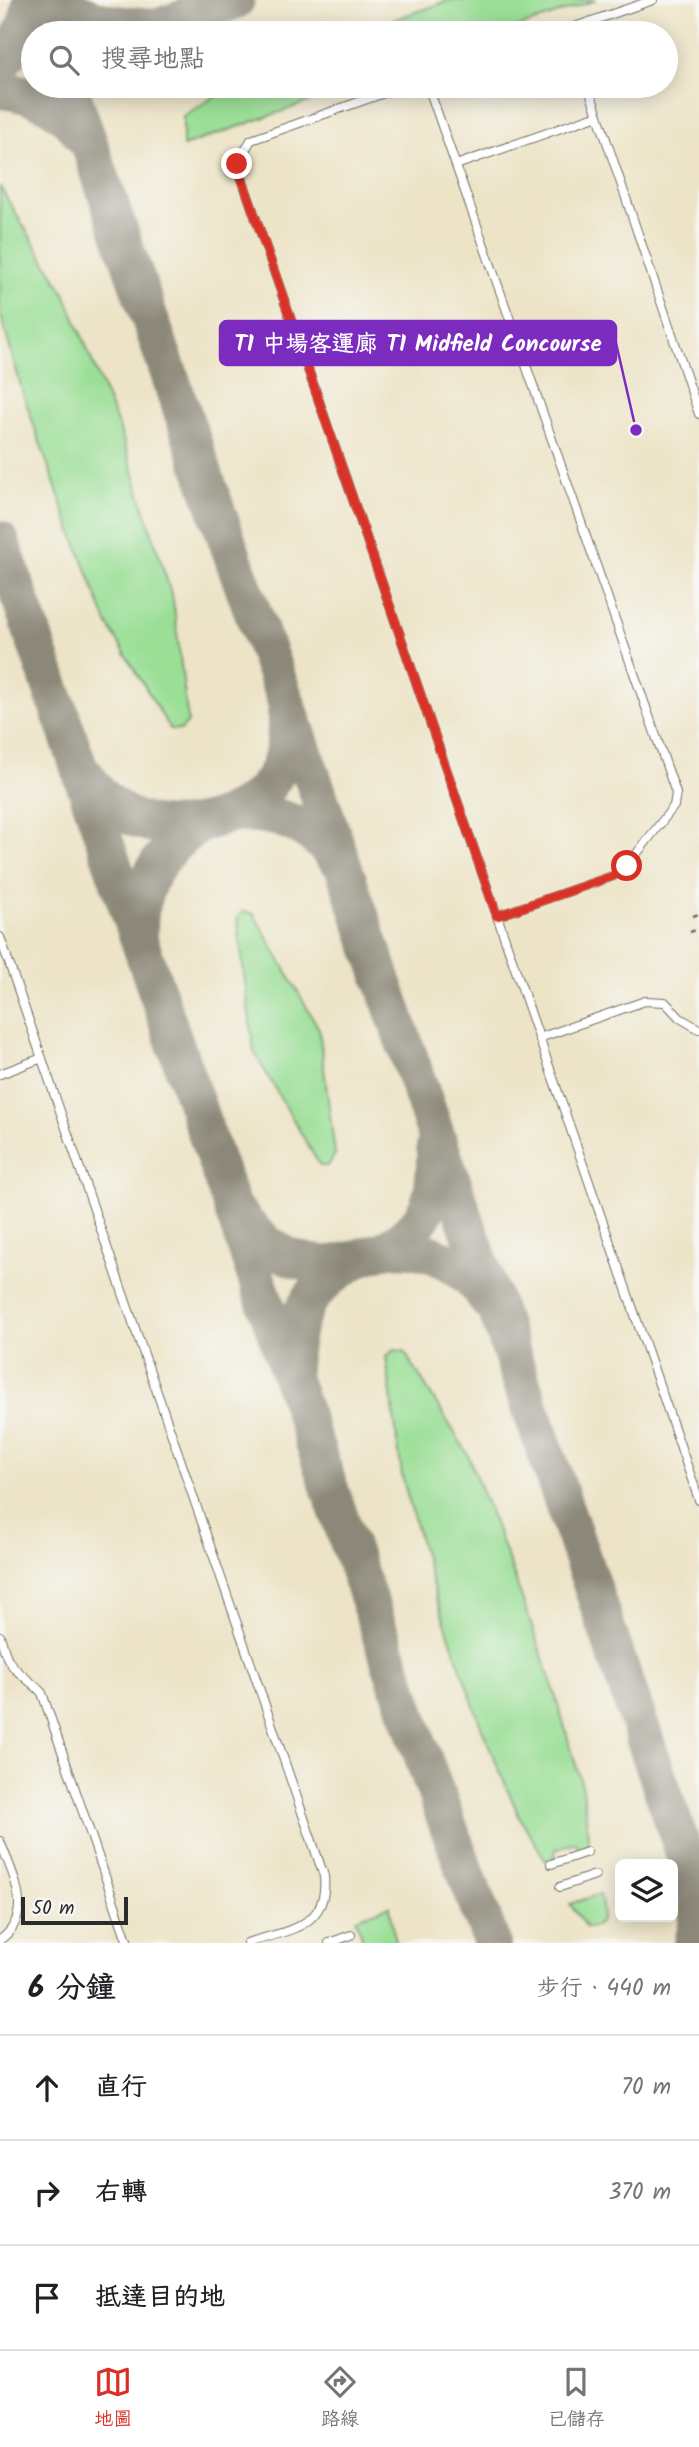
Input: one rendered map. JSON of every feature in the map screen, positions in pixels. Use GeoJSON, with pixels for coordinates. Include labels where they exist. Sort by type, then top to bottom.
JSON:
{"type":"FeatureCollection","features":[{"type":"Feature","properties":{"kind":"lane"},"geometry":{"type":"LineString","coordinates":[[596,21],[653,0]]}},
{"type":"Feature","properties":{"kind":"lane"},"geometry":{"type":"LineString","coordinates":[[370,98],[251,140],[237,164],[699,1500]]}},
{"type":"Feature","properties":{"kind":"lane"},"geometry":{"type":"LineString","coordinates":[[432,98],[676,793],[674,806],[627,866],[613,876],[497,916]]}},
{"type":"Feature","properties":{"kind":"lane"},"geometry":{"type":"LineString","coordinates":[[592,98],[699,414]]}},
{"type":"Feature","properties":{"kind":"lane"},"geometry":{"type":"LineString","coordinates":[[456,165],[598,115]]}},
{"type":"Feature","properties":{"kind":"lane"},"geometry":{"type":"LineString","coordinates":[[0,937],[324,1876],[326,1893],[320,1909],[304,1924],[247,1943]]}},
{"type":"Feature","properties":{"kind":"lane"},"geometry":{"type":"LineString","coordinates":[[539,1038],[645,1000],[665,1002],[680,1018],[699,1029]]}},
{"type":"Feature","properties":{"kind":"lane"},"geometry":{"type":"LineString","coordinates":[[0,1074],[42,1058]]}},
{"type":"Feature","properties":{"kind":"lane"},"geometry":{"type":"LineString","coordinates":[[0,1636],[9,1661],[42,1693],[128,1943]]}},
{"type":"Feature","properties":{"kind":"lane"},"geometry":{"type":"LineString","coordinates":[[0,1840],[19,1895],[19,1915],[10,1933],[0,1940]]}},
{"type":"Feature","properties":{"kind":"lane"},"geometry":{"type":"LineString","coordinates":[[551,1864],[587,1852]]}},
{"type":"Feature","properties":{"kind":"lane"},"geometry":{"type":"LineString","coordinates":[[560,1887],[595,1875]]}},
{"type":"Feature","properties":{"kind":"lane"},"geometry":{"type":"LineString","coordinates":[[329,1943],[351,1935]]}},
{"type":"Feature","properties":{"kind":"path"},"geometry":{"type":"LineString","coordinates":[[693,916],[699,914]]}},
{"type":"Feature","properties":{"kind":"path"},"geometry":{"type":"LineString","coordinates":[[690,932],[699,929]]}},
{"type":"Feature","properties":{"kind":"green space"},"geometry":{"type":"Polygon","coordinates":[[[450,0],[596,0],[536,21],[390,21],[450,0]]]}},
{"type":"Feature","properties":{"kind":"green space"},"geometry":{"type":"Polygon","coordinates":[[[212,98],[320,98],[183,146],[183,116],[212,98]]]}},
{"type":"Feature","properties":{"kind":"green space"},"geometry":{"type":"Polygon","coordinates":[[[0,187],[65,294],[120,430],[173,600],[188,722],[181,730],[170,729],[107,623],[23,394],[0,312],[0,187]]]}},
{"type":"Feature","properties":{"kind":"green space"},"geometry":{"type":"Polygon","coordinates":[[[243,911],[254,914],[319,1029],[335,1154],[328,1166],[320,1166],[254,1052],[237,917],[243,911]]]}},
{"type":"Feature","properties":{"kind":"green space"},"geometry":{"type":"Polygon","coordinates":[[[394,1350],[404,1351],[467,1453],[552,1684],[583,1789],[589,1846],[579,1848],[575,1842],[555,1849],[556,1857],[546,1861],[519,1816],[482,1729],[436,1597],[402,1476],[386,1357],[394,1350]]]}},
{"type":"Feature","properties":{"kind":"green space"},"geometry":{"type":"Polygon","coordinates":[[[600,1894],[603,1912],[601,1921],[598,1925],[586,1928],[570,1904],[600,1894]]]}},
{"type":"Feature","properties":{"kind":"green space"},"geometry":{"type":"Polygon","coordinates":[[[390,1906],[395,1943],[364,1943],[356,1918],[390,1906]]]}},
{"type":"Feature","properties":{"kind":"taxiway"},"geometry":{"type":"LineString","coordinates":[[27,21],[31,0]]}},
{"type":"Feature","properties":{"kind":"taxiway"},"geometry":{"type":"LineString","coordinates":[[58,0],[81,14],[103,21]]}},
{"type":"Feature","properties":{"kind":"taxiway"},"geometry":{"type":"LineString","coordinates":[[176,21],[236,0]]}},
{"type":"Feature","properties":{"kind":"taxiway"},"geometry":{"type":"LineString","coordinates":[[0,64],[21,35]]}},
{"type":"Feature","properties":{"kind":"taxiway"},"geometry":{"type":"LineString","coordinates":[[0,90],[21,94]]}},
{"type":"Feature","properties":{"kind":"taxiway"},"geometry":{"type":"LineString","coordinates":[[34,98],[58,111],[84,138]]}},
{"type":"Feature","properties":{"kind":"taxiway"},"geometry":{"type":"LineString","coordinates":[[73,98],[238,572],[292,718],[699,1896]]}},
{"type":"Feature","properties":{"kind":"taxiway"},"geometry":{"type":"LineString","coordinates":[[0,540],[431,1780],[492,1943]]}},
{"type":"Feature","properties":{"kind":"taxiway"},"geometry":{"type":"LineString","coordinates":[[87,777],[113,806],[145,822],[181,826],[219,818],[252,801],[272,780],[284,751],[286,714]]}},
{"type":"Feature","properties":{"kind":"taxiway"},"geometry":{"type":"LineString","coordinates":[[235,813],[267,815],[293,823],[316,838],[339,861]]}},
{"type":"Feature","properties":{"kind":"taxiway"},"geometry":{"type":"LineString","coordinates":[[139,932],[143,898],[154,869],[174,845],[200,824]]}},
{"type":"Feature","properties":{"kind":"taxiway"},"geometry":{"type":"LineString","coordinates":[[384,1250],[412,1230],[427,1208],[434,1181],[435,1147]]}},
{"type":"Feature","properties":{"kind":"taxiway"},"geometry":{"type":"LineString","coordinates":[[238,1214],[266,1243],[301,1261],[335,1264],[385,1250],[400,1249],[430,1254],[458,1268],[470,1278],[489,1302]]}},
{"type":"Feature","properties":{"kind":"taxiway"},"geometry":{"type":"LineString","coordinates":[[292,1369],[296,1333],[307,1304],[326,1281],[356,1260]]}},
{"type":"Feature","properties":{"kind":"taxiway"},"geometry":{"type":"LineString","coordinates":[[693,1943],[698,1919],[696,1889]]}},
{"type":"Feature","properties":{"kind":"place","name":"T1 中場客運廊 T1 Midfield Concourse"},"geometry":{"type":"Point","coordinates":[636,430]}},
{"type":"Feature","properties":{"kind":"route"},"geometry":{"type":"LineString","coordinates":[[237,164],[497,916],[613,876],[627,866]]}}]}
